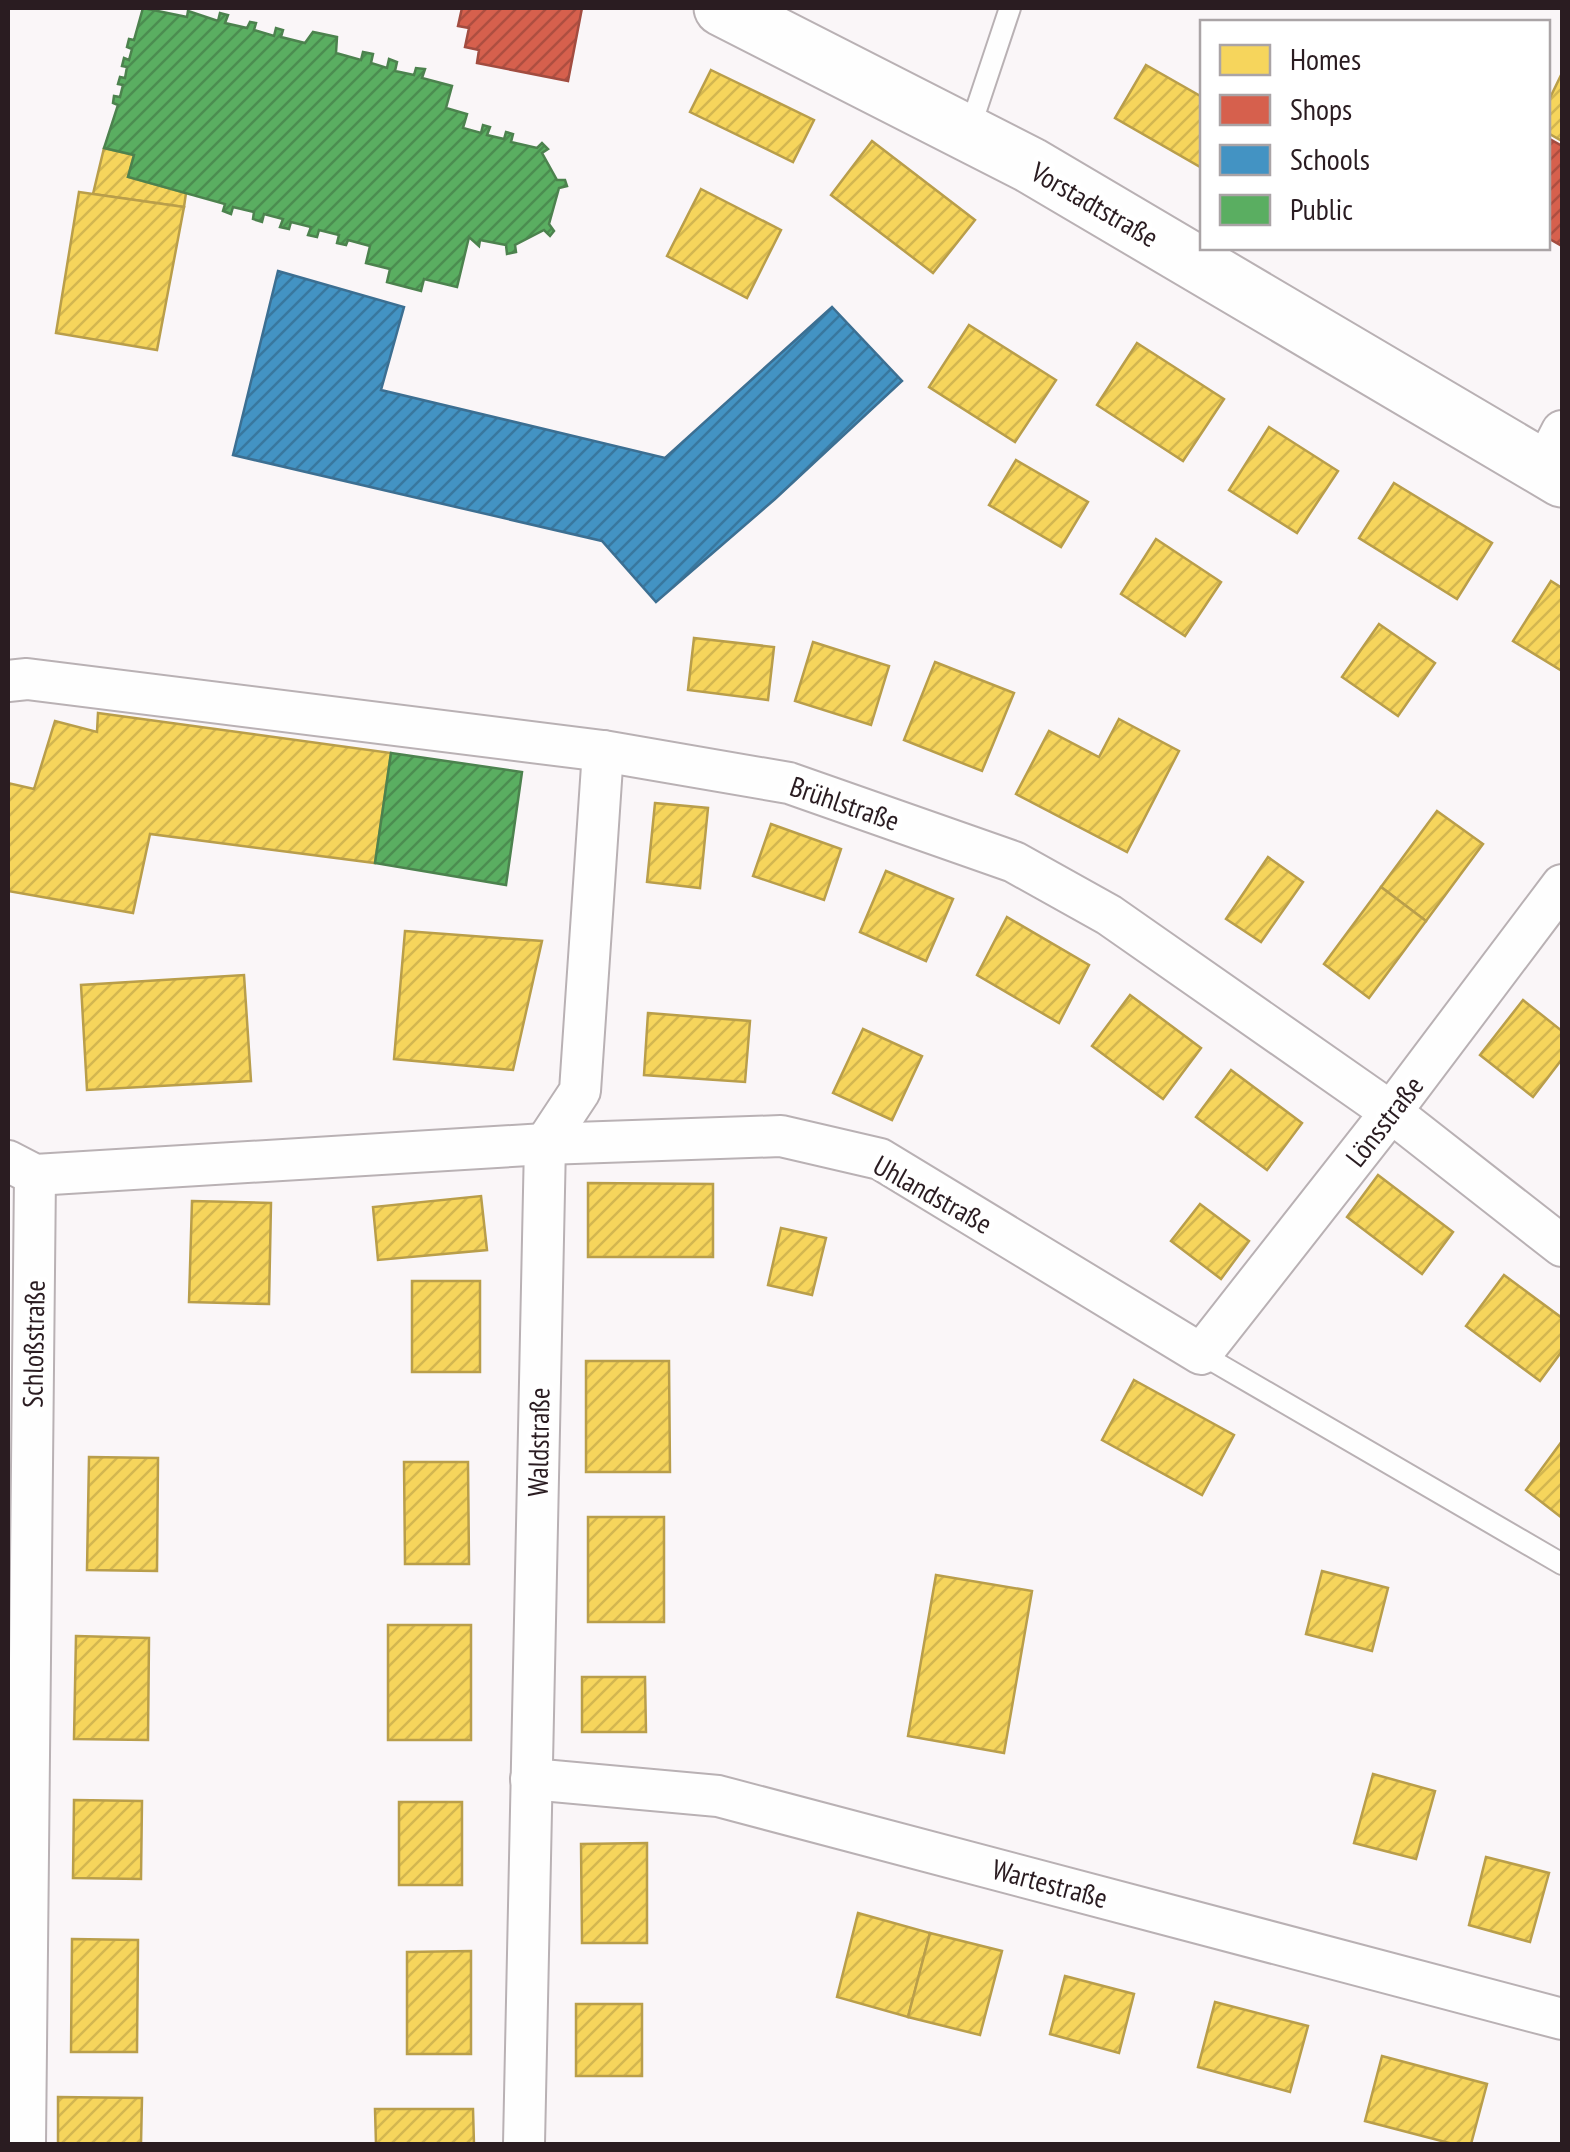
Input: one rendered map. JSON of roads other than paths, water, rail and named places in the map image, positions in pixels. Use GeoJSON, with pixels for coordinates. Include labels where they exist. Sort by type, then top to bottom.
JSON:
{"type":"FeatureCollection","features":[{"type":"Feature","properties":{"kind":"main road","name":"Vorstadtstraße"},"geometry":{"type":"LineString","coordinates":[[722,8],[1030,165],[1556,459]]}},
{"type":"Feature","properties":{"kind":"street","name":"Brühlstraße"},"geometry":{"type":"LineString","coordinates":[[17,680],[603,750],[789,783],[1014,862],[1109,915],[1392,1112],[1562,1246]]}},
{"type":"Feature","properties":{"kind":"street"},"geometry":{"type":"LineString","coordinates":[[545,1144],[580,1092],[603,750]]}},
{"type":"Feature","properties":{"kind":"street","name":"Lönsstraße"},"geometry":{"type":"LineString","coordinates":[[1201,1354],[1392,1112],[1562,885]]}},
{"type":"Feature","properties":{"kind":"street","name":"Uhlandstraße"},"geometry":{"type":"LineString","coordinates":[[21,1168],[781,1136],[880,1159],[1201,1354]]}},
{"type":"Feature","properties":{"kind":"street","name":"Waldstraße"},"geometry":{"type":"LineString","coordinates":[[524,2144],[545,1144]]}},
{"type":"Feature","properties":{"kind":"street","name":"Schloßstraße"},"geometry":{"type":"LineString","coordinates":[[21,1168],[24,2144]]}},
{"type":"Feature","properties":{"kind":"street","name":"Wartestraße"},"geometry":{"type":"LineString","coordinates":[[531,1779],[718,1796],[1562,2020]]}},
{"type":"Feature","properties":{"kind":"lane"},"geometry":{"type":"LineString","coordinates":[[968,133],[1010,8]]}},
{"type":"Feature","properties":{"kind":"lane","name":"Uhlandstraße"},"geometry":{"type":"LineString","coordinates":[[1201,1354],[1562,1564]]}}]}
